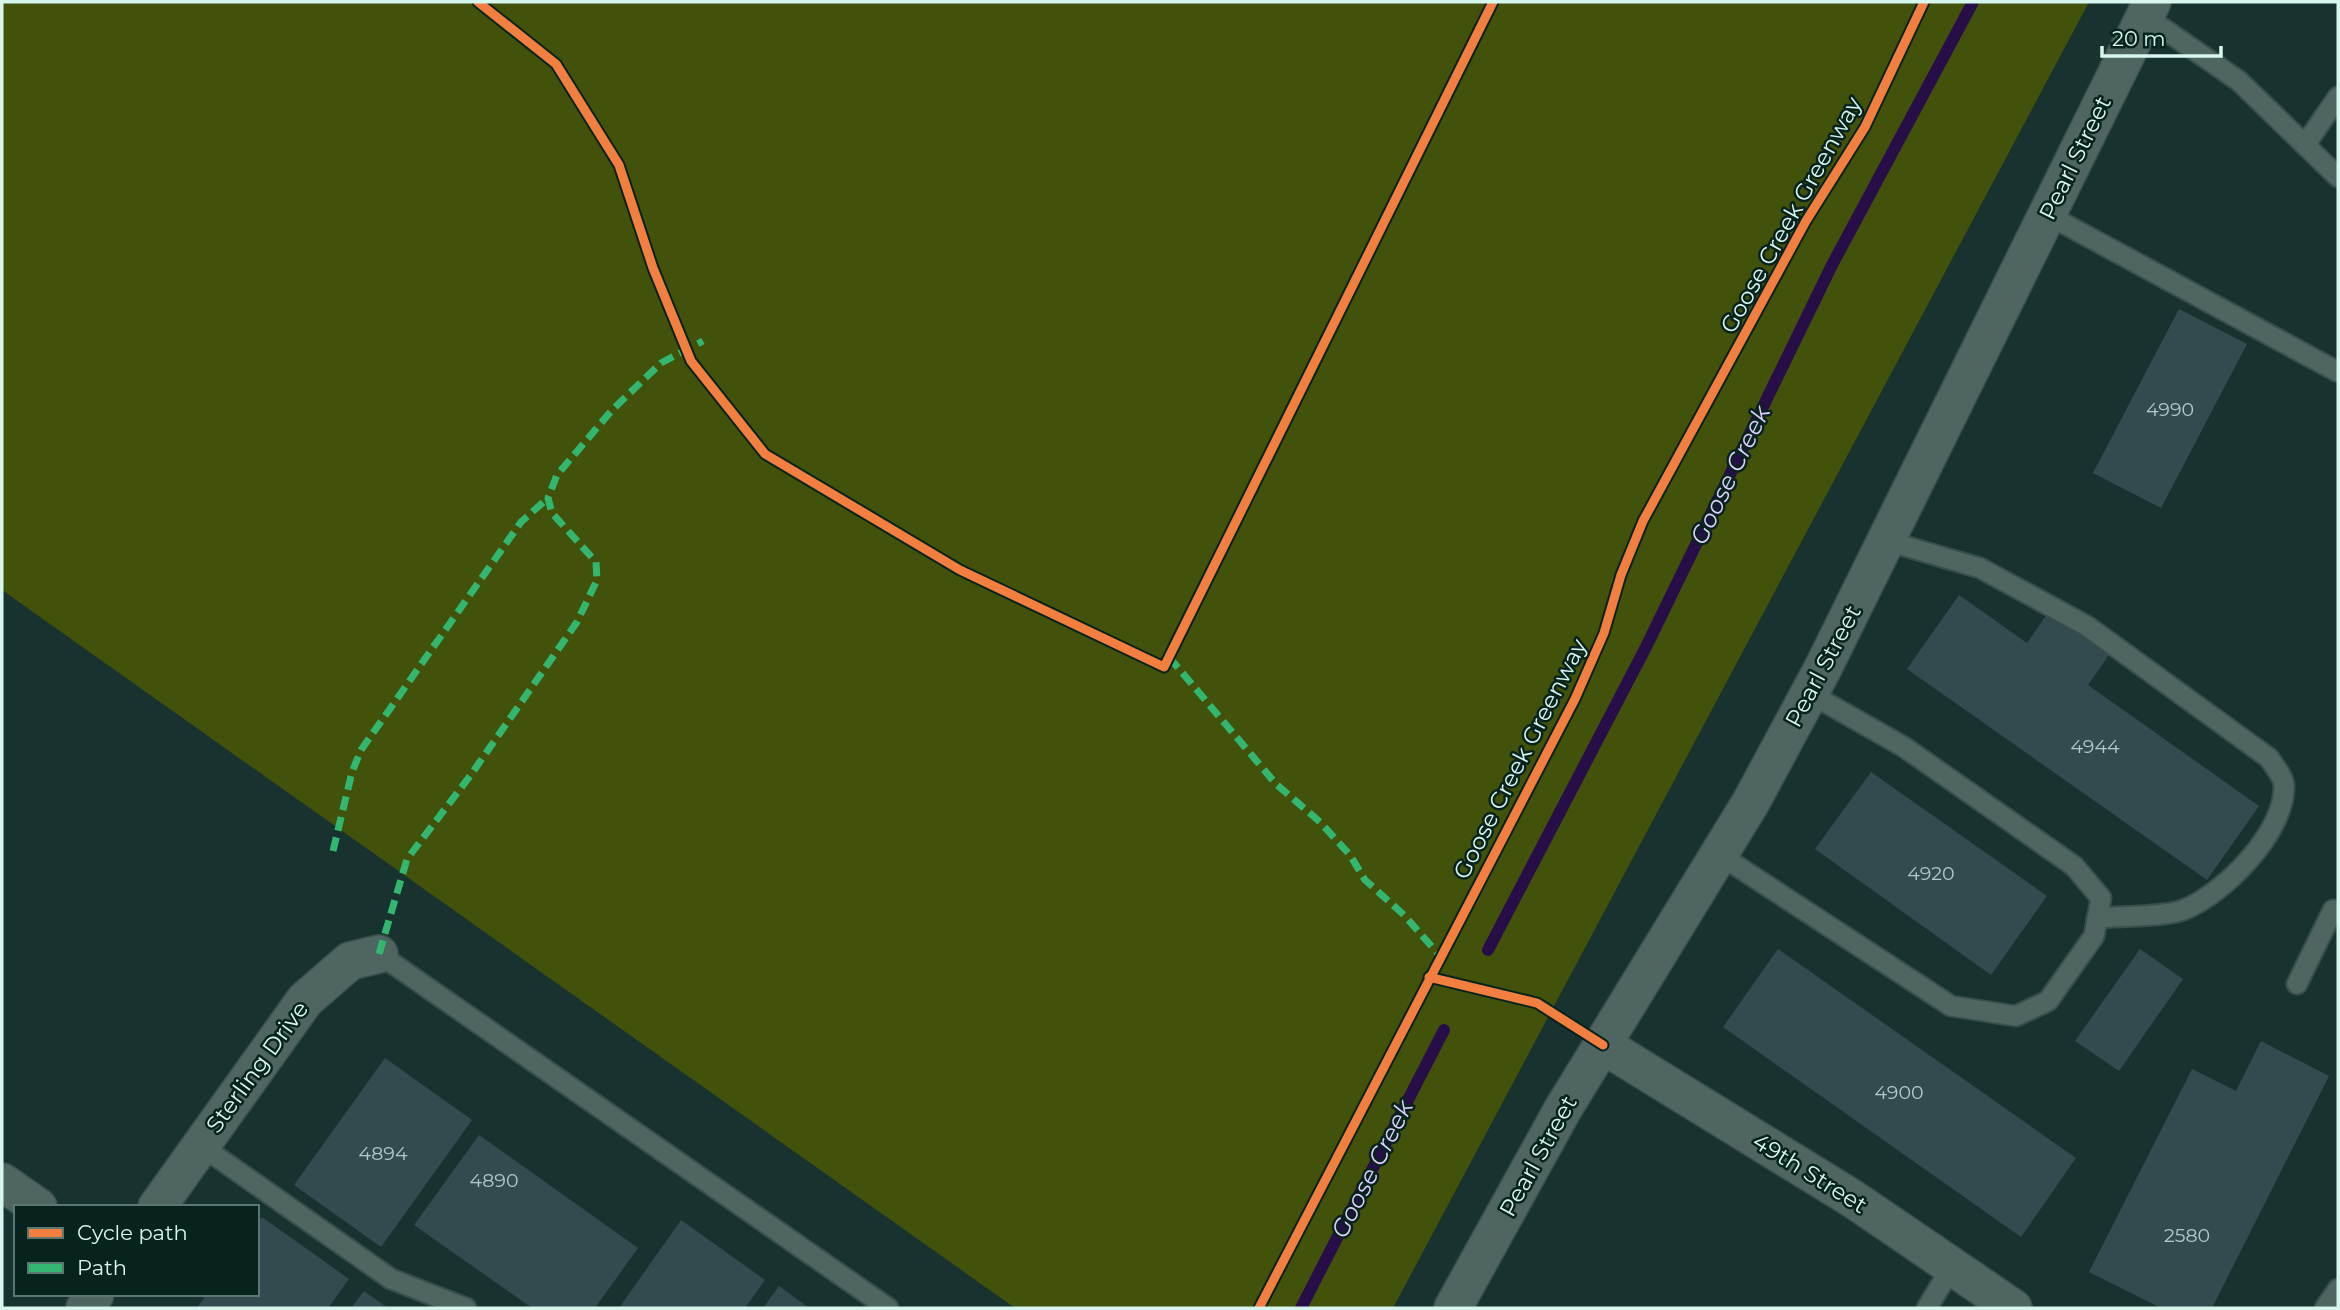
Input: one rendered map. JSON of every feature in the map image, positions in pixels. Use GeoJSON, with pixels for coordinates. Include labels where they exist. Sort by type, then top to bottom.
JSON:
{"type":"FeatureCollection","features":[{"type":"Feature","properties":{"kind":"street","name":"Pearl Street"},"geometry":{"type":"LineString","coordinates":[[1453,1308],[1563,1109],[1720,855],[1809,693],[1887,541],[2149,9]]}},
{"type":"Feature","properties":{"kind":"street","name":"Sterling Drive"},"geometry":{"type":"LineString","coordinates":[[158,1205],[305,1000],[350,961],[379,954]]}},
{"type":"Feature","properties":{"kind":"street","name":"49th Street"},"geometry":{"type":"LineString","coordinates":[[1603,1045],[1953,1265],[2013,1308]]}},
{"type":"Feature","properties":{"kind":"street"},"geometry":{"type":"LineString","coordinates":[[2,1182],[35,1205]]}},
{"type":"Feature","properties":{"kind":"lane"},"geometry":{"type":"LineString","coordinates":[[2149,9],[2239,80],[2338,177]]}},
{"type":"Feature","properties":{"kind":"lane"},"geometry":{"type":"LineString","coordinates":[[2305,145],[2338,97]]}},
{"type":"Feature","properties":{"kind":"lane"},"geometry":{"type":"LineString","coordinates":[[2048,215],[2338,372]]}},
{"type":"Feature","properties":{"kind":"lane"},"geometry":{"type":"LineString","coordinates":[[1887,541],[1980,568],[2087,626],[2269,758],[2284,782],[2281,809],[2263,839],[2231,881],[2182,911],[2097,918]]}},
{"type":"Feature","properties":{"kind":"lane"},"geometry":{"type":"LineString","coordinates":[[1720,855],[1951,1006],[2016,1016],[2048,1001],[2094,936],[2101,898],[2074,866],[1903,747],[1809,693]]}},
{"type":"Feature","properties":{"kind":"lane"},"geometry":{"type":"LineString","coordinates":[[2297,984],[2333,910],[2338,914]]}},
{"type":"Feature","properties":{"kind":"lane"},"geometry":{"type":"LineString","coordinates":[[379,954],[888,1308]]}},
{"type":"Feature","properties":{"kind":"lane"},"geometry":{"type":"LineString","coordinates":[[200,1145],[391,1279],[466,1308]]}},
{"type":"Feature","properties":{"kind":"lane"},"geometry":{"type":"LineString","coordinates":[[1927,1308],[1953,1265]]}},
{"type":"Feature","properties":{"kind":"lane"},"geometry":{"type":"LineString","coordinates":[[2325,1308],[2338,1289]]}},
{"type":"Feature","properties":{"kind":"green space"},"geometry":{"type":"Polygon","coordinates":[[[2,2],[2089,2],[1393,1308],[1015,1308],[2,590],[2,2]]]}},
{"type":"Feature","properties":{"kind":"building"},"geometry":{"type":"Polygon","coordinates":[[[2179,309],[2247,344],[2161,508],[2093,473],[2179,309]]]}},
{"type":"Feature","properties":{"kind":"building"},"geometry":{"type":"Polygon","coordinates":[[[1959,595],[2027,643],[2050,610],[2111,652],[2088,685],[2259,806],[2207,880],[1907,669],[1959,595]]]}},
{"type":"Feature","properties":{"kind":"building"},"geometry":{"type":"Polygon","coordinates":[[[1871,772],[2047,896],[1991,975],[1815,849],[1871,772]]]}},
{"type":"Feature","properties":{"kind":"building"},"geometry":{"type":"Polygon","coordinates":[[[1778,949],[2076,1158],[2021,1237],[1723,1027],[1778,949]]]}},
{"type":"Feature","properties":{"kind":"building"},"geometry":{"type":"Polygon","coordinates":[[[2140,949],[2183,979],[2119,1071],[2075,1041],[2140,949]]]}},
{"type":"Feature","properties":{"kind":"building"},"geometry":{"type":"Polygon","coordinates":[[[2261,1041],[2329,1076],[2212,1308],[2161,1308],[2089,1272],[2192,1069],[2236,1091],[2261,1041]]]}},
{"type":"Feature","properties":{"kind":"building"},"geometry":{"type":"Polygon","coordinates":[[[385,1058],[472,1120],[381,1247],[294,1185],[385,1058]]]}},
{"type":"Feature","properties":{"kind":"building"},"geometry":{"type":"Polygon","coordinates":[[[479,1135],[638,1248],[595,1308],[532,1308],[414,1225],[479,1135]]]}},
{"type":"Feature","properties":{"kind":"building"},"geometry":{"type":"Polygon","coordinates":[[[262,1217],[349,1279],[328,1308],[197,1308],[206,1296],[259,1296],[259,1221],[262,1217]]]}},
{"type":"Feature","properties":{"kind":"building"},"geometry":{"type":"Polygon","coordinates":[[[681,1220],[765,1280],[745,1308],[619,1308],[681,1220]]]}},
{"type":"Feature","properties":{"kind":"building"},"geometry":{"type":"Polygon","coordinates":[[[779,1286],[809,1308],[763,1308],[779,1286]]]}},
{"type":"Feature","properties":{"kind":"building"},"geometry":{"type":"Polygon","coordinates":[[[364,1291],[388,1308],[351,1308],[364,1291]]]}},
{"type":"Feature","properties":{"kind":"waterway","name":"Goose Creek"},"geometry":{"type":"LineString","coordinates":[[1488,950],[1646,647],[1832,265],[1973,2]]}},
{"type":"Feature","properties":{"kind":"waterway","name":"Goose Creek"},"geometry":{"type":"LineString","coordinates":[[1301,1308],[1444,1030]]}},
{"type":"Feature","properties":{"kind":"marked path"},"geometry":{"type":"LineString","coordinates":[[379,954],[407,859],[470,776],[577,622],[597,580],[596,562],[552,513],[548,498],[557,475],[612,410],[661,363],[703,341]]}},
{"type":"Feature","properties":{"kind":"marked path"},"geometry":{"type":"LineString","coordinates":[[333,851],[352,772],[361,750],[521,522],[548,498]]}},
{"type":"Feature","properties":{"kind":"marked path"},"geometry":{"type":"LineString","coordinates":[[1169,657],[1276,784],[1320,822],[1350,855],[1365,880],[1404,915],[1440,956]]}},
{"type":"Feature","properties":{"kind":"cycle path"},"geometry":{"type":"LineString","coordinates":[[478,2],[556,64],[619,165],[653,268],[691,361],[765,454],[960,570],[1164,667],[1493,2]]}},
{"type":"Feature","properties":{"kind":"cycle path","name":"Goose Creek Greenway"},"geometry":{"type":"LineString","coordinates":[[1259,1308],[1575,699],[1604,633],[1621,575],[1643,521],[1806,221],[1865,127],[1924,2]]}},
{"type":"Feature","properties":{"kind":"cycle path"},"geometry":{"type":"LineString","coordinates":[[1429,977],[1537,1003],[1603,1045]]}}]}
